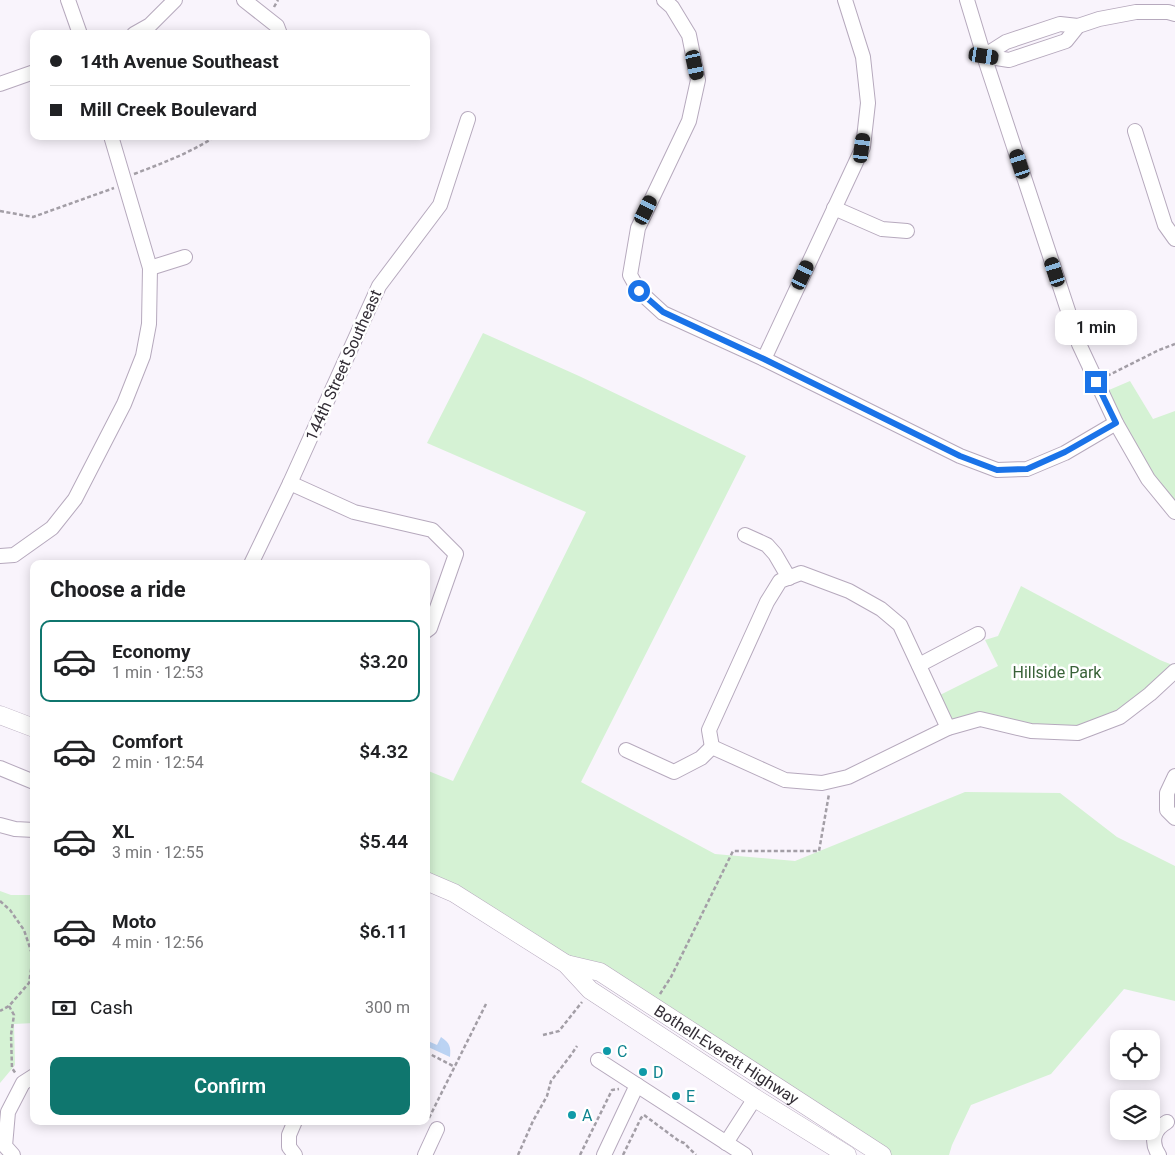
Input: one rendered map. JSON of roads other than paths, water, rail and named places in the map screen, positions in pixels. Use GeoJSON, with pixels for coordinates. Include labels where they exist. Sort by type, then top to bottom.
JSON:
{"type":"FeatureCollection","features":[{"type":"Feature","properties":{"kind":"main road"},"geometry":{"type":"LineString","coordinates":[[0,715],[30,726]]}},
{"type":"Feature","properties":{"kind":"main road","name":"Bothell-Everett Highway"},"geometry":{"type":"LineString","coordinates":[[430,883],[454,892],[566,964],[590,990],[755,1098],[847,1155]]}},
{"type":"Feature","properties":{"kind":"main road","name":"Bothell-Everett Highway"},"geometry":{"type":"LineString","coordinates":[[566,964],[600,972],[882,1155]]}},
{"type":"Feature","properties":{"kind":"street"},"geometry":{"type":"LineString","coordinates":[[68,0],[79,30]]}},
{"type":"Feature","properties":{"kind":"street"},"geometry":{"type":"LineString","coordinates":[[141,30],[150,25],[175,0]]}},
{"type":"Feature","properties":{"kind":"street"},"geometry":{"type":"LineString","coordinates":[[244,0],[277,26],[278,30]]}},
{"type":"Feature","properties":{"kind":"street"},"geometry":{"type":"LineString","coordinates":[[664,0],[672,7],[689,35],[698,80],[689,121],[638,228],[630,275],[639,291],[663,312],[764,359],[960,456],[997,470],[1027,469],[1065,452],[1116,423]]}},
{"type":"Feature","properties":{"kind":"street"},"geometry":{"type":"LineString","coordinates":[[764,359],[862,148],[868,104],[863,57],[845,0]]}},
{"type":"Feature","properties":{"kind":"street"},"geometry":{"type":"LineString","coordinates":[[967,0],[1079,344],[1116,423],[1148,479],[1175,512]]}},
{"type":"Feature","properties":{"kind":"street"},"geometry":{"type":"LineString","coordinates":[[984,56],[1006,42],[1060,24],[1078,26],[1099,19],[1136,12],[1168,12],[1175,14]]}},
{"type":"Feature","properties":{"kind":"street"},"geometry":{"type":"LineString","coordinates":[[0,84],[30,73]]}},
{"type":"Feature","properties":{"kind":"street","name":"144th Street Southeast"},"geometry":{"type":"LineString","coordinates":[[253,560],[290,483],[378,286],[440,205],[468,119]]}},
{"type":"Feature","properties":{"kind":"street"},"geometry":{"type":"LineString","coordinates":[[1134,131],[1165,225],[1175,239]]}},
{"type":"Feature","properties":{"kind":"street"},"geometry":{"type":"LineString","coordinates":[[0,556],[14,555],[52,528],[75,499],[124,404],[143,356],[149,324],[150,268],[113,140]]}},
{"type":"Feature","properties":{"kind":"street"},"geometry":{"type":"LineString","coordinates":[[834,208],[882,229],[907,231]]}},
{"type":"Feature","properties":{"kind":"street"},"geometry":{"type":"LineString","coordinates":[[150,268],[185,257]]}},
{"type":"Feature","properties":{"kind":"street"},"geometry":{"type":"LineString","coordinates":[[290,483],[354,512],[432,530],[456,554],[430,628]]}},
{"type":"Feature","properties":{"kind":"street"},"geometry":{"type":"LineString","coordinates":[[745,534],[767,545],[774,554],[784,580]]}},
{"type":"Feature","properties":{"kind":"street"},"geometry":{"type":"LineString","coordinates":[[712,747],[709,730],[767,602],[784,580],[801,573],[849,591],[882,609],[900,625],[948,728]]}},
{"type":"Feature","properties":{"kind":"street"},"geometry":{"type":"LineString","coordinates":[[918,665],[978,634]]}},
{"type":"Feature","properties":{"kind":"street"},"geometry":{"type":"LineString","coordinates":[[712,747],[785,780],[822,783],[848,777],[948,728],[980,719],[1031,731],[1078,733],[1120,717],[1150,694],[1175,671]]}},
{"type":"Feature","properties":{"kind":"street"},"geometry":{"type":"LineString","coordinates":[[626,750],[674,772],[701,758],[712,747]]}},
{"type":"Feature","properties":{"kind":"street"},"geometry":{"type":"LineString","coordinates":[[0,768],[30,780]]}},
{"type":"Feature","properties":{"kind":"street"},"geometry":{"type":"LineString","coordinates":[[1171,814],[1167,794],[1175,776]]}},
{"type":"Feature","properties":{"kind":"street"},"geometry":{"type":"LineString","coordinates":[[0,825],[15,829],[30,830]]}},
{"type":"Feature","properties":{"kind":"street"},"geometry":{"type":"LineString","coordinates":[[598,1060],[745,1155]]}},
{"type":"Feature","properties":{"kind":"street"},"geometry":{"type":"LineString","coordinates":[[14,1155],[5,1146],[8,1112],[28,1079]]}},
{"type":"Feature","properties":{"kind":"street"},"geometry":{"type":"LineString","coordinates":[[604,1155],[637,1085]]}},
{"type":"Feature","properties":{"kind":"street"},"geometry":{"type":"LineString","coordinates":[[726,1143],[755,1098]]}},
{"type":"Feature","properties":{"kind":"street"},"geometry":{"type":"LineString","coordinates":[[1159,1155],[1154,1144],[1154,1137],[1156,1130],[1167,1122]]}},
{"type":"Feature","properties":{"kind":"street"},"geometry":{"type":"LineString","coordinates":[[292,1151],[289,1135],[293,1125]]}},
{"type":"Feature","properties":{"kind":"street"},"geometry":{"type":"LineString","coordinates":[[425,1155],[432,1126]]}},
{"type":"Feature","properties":{"kind":"water"},"geometry":{"type":"Polygon","coordinates":[[[441,1037],[446,1041],[450,1050],[450,1057],[430,1048],[430,1042],[437,1045],[441,1037]]]}},
{"type":"Feature","properties":{"kind":"place","name":"C"},"geometry":{"type":"Point","coordinates":[607,1051]}},
{"type":"Feature","properties":{"kind":"place","name":"D"},"geometry":{"type":"Point","coordinates":[643,1072]}},
{"type":"Feature","properties":{"kind":"place","name":"E"},"geometry":{"type":"Point","coordinates":[676,1096]}},
{"type":"Feature","properties":{"kind":"place","name":"A"},"geometry":{"type":"Point","coordinates":[572,1115]}},
{"type":"Feature","properties":{"kind":"park label","name":"Hillside Park"},"geometry":{"type":"Point","coordinates":[1057,672]}}]}
